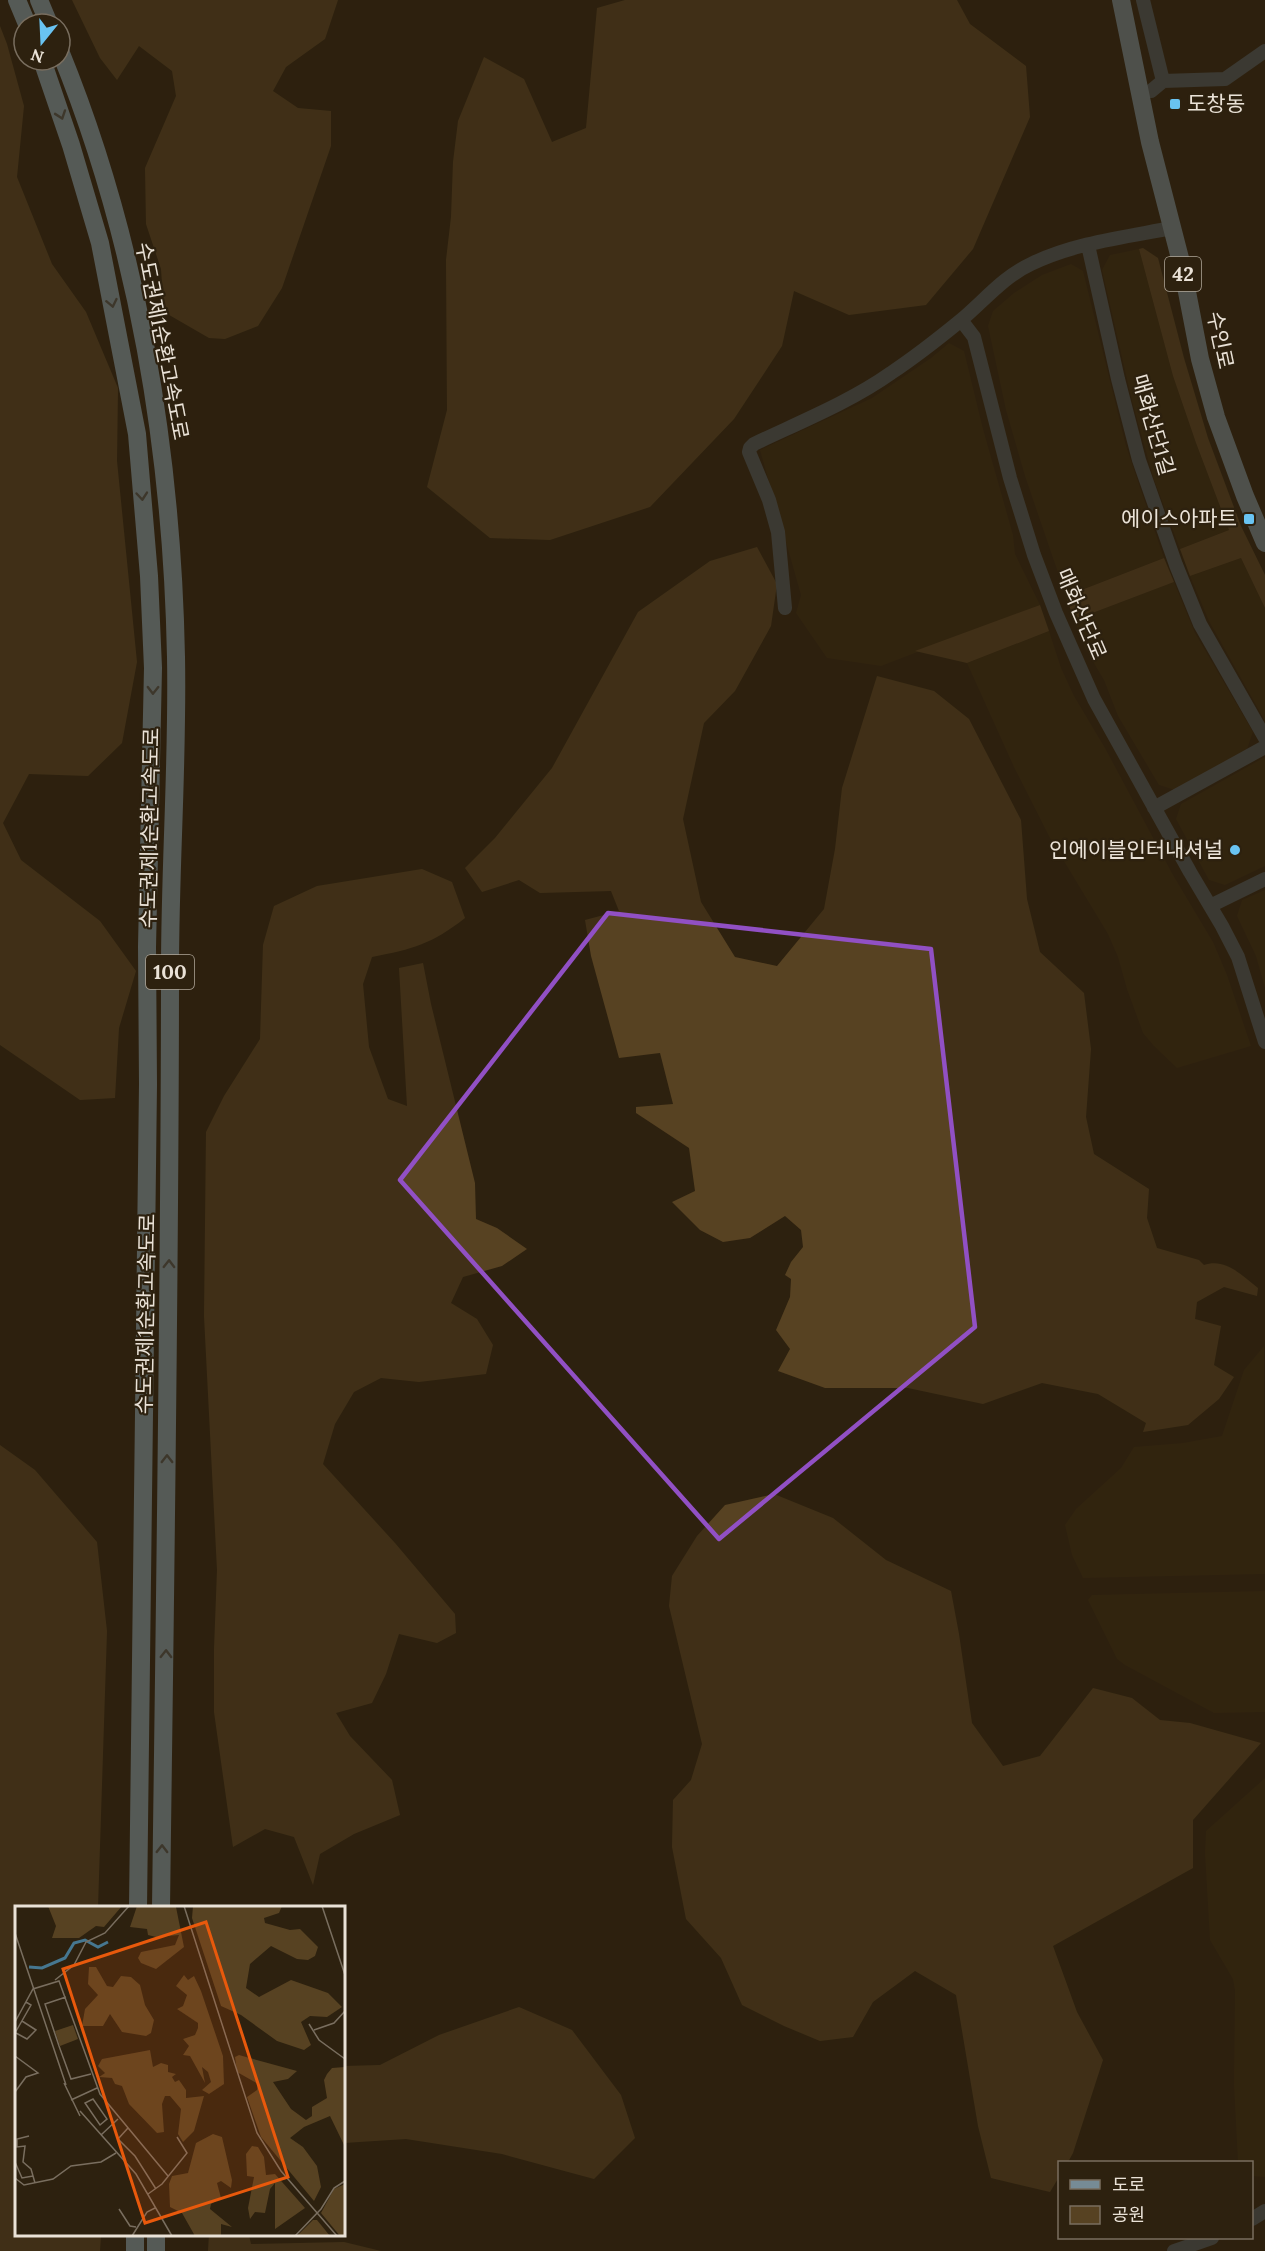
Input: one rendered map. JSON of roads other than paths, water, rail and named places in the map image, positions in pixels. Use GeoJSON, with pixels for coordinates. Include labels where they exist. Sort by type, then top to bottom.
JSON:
{"type":"FeatureCollection","features":[{"type":"Feature","properties":{"kind":"highway","name":"수도권제1순환고속도로"},"geometry":{"type":"LineString","coordinates":[[46,72],[71,145],[100,243],[137,434],[149,576],[153,668],[147,947],[148,1084],[138,1906]]}},
{"type":"Feature","properties":{"kind":"highway","name":"수도권제1순환고속도로"},"geometry":{"type":"LineString","coordinates":[[68,72],[103,176],[136,299],[157,415],[174,596],[175,766],[170,927],[171,1199],[161,1906]]}},
{"type":"Feature","properties":{"kind":"main road","name":"수인로"},"geometry":{"type":"LineString","coordinates":[[1121,0],[1150,142],[1172,228],[1200,359],[1216,417],[1265,543]]}},
{"type":"Feature","properties":{"kind":"main road","name":"수인로"},"geometry":{"type":"LineString","coordinates":[[1131,0],[1157,86],[1217,378],[1238,446],[1265,512]]}},
{"type":"Feature","properties":{"kind":"street"},"geometry":{"type":"LineString","coordinates":[[1143,0],[1157,86],[1225,79],[1265,51]]}},
{"type":"Feature","properties":{"kind":"street"},"geometry":{"type":"LineString","coordinates":[[785,608],[778,532],[769,500],[749,452],[750,447],[863,391],[891,373],[961,320],[1002,282],[1029,264],[1056,253],[1172,228]]}},
{"type":"Feature","properties":{"kind":"street","name":"매화산단1길"},"geometry":{"type":"LineString","coordinates":[[1088,245],[1118,380],[1139,460],[1176,565],[1200,624],[1265,738]]}},
{"type":"Feature","properties":{"kind":"street","name":"매화산단로"},"geometry":{"type":"LineString","coordinates":[[961,320],[974,337],[1010,478],[1034,555],[1056,614],[1094,699],[1238,957],[1264,1035]]}},
{"type":"Feature","properties":{"kind":"street"},"geometry":{"type":"LineString","coordinates":[[1154,808],[1265,747]]}},
{"type":"Feature","properties":{"kind":"street"},"geometry":{"type":"LineString","coordinates":[[1210,906],[1265,879]]}},
{"type":"Feature","properties":{"kind":"street"},"geometry":{"type":"LineString","coordinates":[[1174,2251],[1209,2239]]}},
{"type":"Feature","properties":{"kind":"place","name":"도창동"},"geometry":{"type":"Point","coordinates":[1175,104]}},
{"type":"Feature","properties":{"kind":"place","name":"에이스아파트"},"geometry":{"type":"Point","coordinates":[1249,519]}},
{"type":"Feature","properties":{"kind":"place","name":"인에이블인터내셔널"},"geometry":{"type":"Point","coordinates":[1235,850]}}]}
